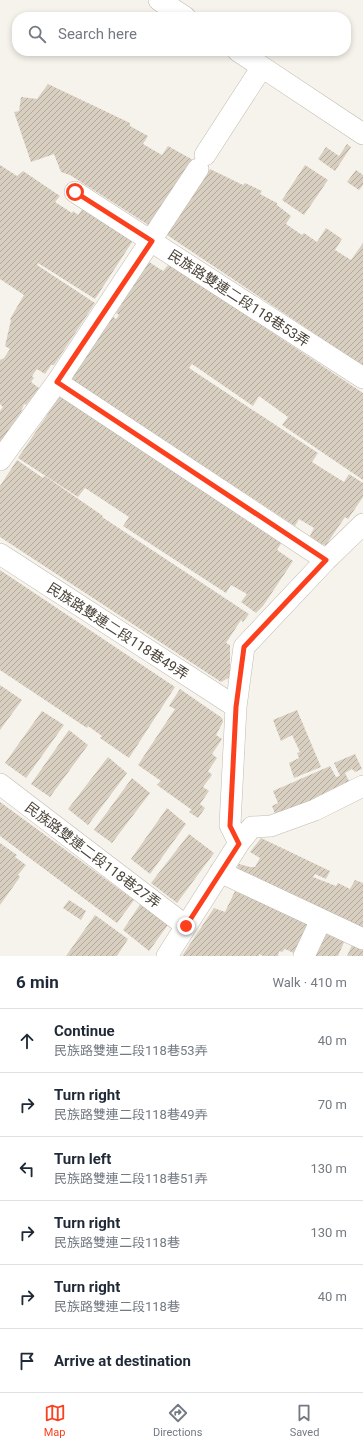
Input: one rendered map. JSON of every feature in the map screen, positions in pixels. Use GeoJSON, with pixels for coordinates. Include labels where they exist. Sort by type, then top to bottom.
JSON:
{"type":"FeatureCollection","features":[{"type":"Feature","properties":{"kind":"lane"},"geometry":{"type":"LineString","coordinates":[[159,0],[177,12]]}},
{"type":"Feature","properties":{"kind":"lane"},"geometry":{"type":"LineString","coordinates":[[246,56],[363,134]]}},
{"type":"Feature","properties":{"kind":"lane"},"geometry":{"type":"LineString","coordinates":[[0,460],[57,382],[152,241],[262,66]]}},
{"type":"Feature","properties":{"kind":"lane","name":"民族路雙連二段118巷53弄"},"geometry":{"type":"LineString","coordinates":[[75,192],[363,378]]}},
{"type":"Feature","properties":{"kind":"lane"},"geometry":{"type":"LineString","coordinates":[[57,382],[326,560]]}},
{"type":"Feature","properties":{"kind":"lane"},"geometry":{"type":"LineString","coordinates":[[239,844],[230,826],[236,707],[244,647],[326,560],[363,524]]}},
{"type":"Feature","properties":{"kind":"lane","name":"民族路雙連二段118巷49弄"},"geometry":{"type":"LineString","coordinates":[[0,554],[236,707]]}},
{"type":"Feature","properties":{"kind":"lane","name":"民族路雙連二段118巷27弄"},"geometry":{"type":"LineString","coordinates":[[0,784],[186,926]]}},
{"type":"Feature","properties":{"kind":"lane"},"geometry":{"type":"LineString","coordinates":[[167,956],[220,872],[252,827],[271,826],[314,810],[363,786]]}},
{"type":"Feature","properties":{"kind":"lane"},"geometry":{"type":"LineString","coordinates":[[220,872],[363,939]]}},
{"type":"Feature","properties":{"kind":"lane"},"geometry":{"type":"LineString","coordinates":[[304,956],[321,920]]}},
{"type":"Feature","properties":{"kind":"building"},"geometry":{"type":"Polygon","coordinates":[[[48,84],[130,123],[130,126],[148,136],[143,144],[162,155],[168,146],[193,160],[150,226],[70,175],[61,172],[54,154],[31,162],[14,112],[19,111],[21,97],[37,99],[48,84]]]}},
{"type":"Feature","properties":{"kind":"building"},"geometry":{"type":"Polygon","coordinates":[[[347,144],[351,147],[335,171],[318,159],[326,147],[339,156],[347,144]]]}},
{"type":"Feature","properties":{"kind":"building"},"geometry":{"type":"Polygon","coordinates":[[[0,165],[17,176],[23,171],[60,196],[55,202],[72,213],[73,211],[78,215],[84,207],[134,239],[95,299],[38,263],[37,265],[95,303],[54,365],[51,365],[45,374],[37,369],[32,376],[34,378],[31,382],[39,388],[26,405],[24,404],[21,412],[0,442],[0,411],[3,407],[0,404],[0,360],[4,358],[10,349],[5,346],[10,319],[24,295],[0,279],[0,165]]]}},
{"type":"Feature","properties":{"kind":"building"},"geometry":{"type":"Polygon","coordinates":[[[305,165],[328,180],[304,215],[282,200],[305,165]]]}},
{"type":"Feature","properties":{"kind":"building"},"geometry":{"type":"Polygon","coordinates":[[[210,169],[243,185],[245,183],[262,191],[260,194],[277,203],[277,205],[291,216],[286,224],[302,235],[304,233],[317,242],[326,228],[342,239],[335,250],[351,260],[363,243],[363,366],[167,235],[210,169]]]}},
{"type":"Feature","properties":{"kind":"building"},"geometry":{"type":"Polygon","coordinates":[[[356,170],[363,175],[363,185],[359,190],[347,182],[356,170]]]}},
{"type":"Feature","properties":{"kind":"building"},"geometry":{"type":"Polygon","coordinates":[[[149,262],[163,271],[169,264],[363,393],[363,480],[282,425],[288,417],[259,396],[253,406],[192,364],[189,368],[318,453],[312,462],[344,482],[349,474],[363,483],[363,497],[348,519],[345,517],[326,545],[321,544],[310,536],[314,528],[299,519],[295,526],[71,379],[112,316],[116,319],[119,315],[116,313],[149,262]]]}},
{"type":"Feature","properties":{"kind":"building"},"geometry":{"type":"Polygon","coordinates":[[[60,396],[282,542],[277,550],[293,561],[263,606],[256,613],[241,602],[247,594],[231,585],[226,593],[123,526],[129,517],[85,488],[78,497],[18,458],[60,396]]]}},
{"type":"Feature","properties":{"kind":"building"},"geometry":{"type":"Polygon","coordinates":[[[17,460],[43,478],[45,476],[103,516],[102,517],[249,614],[243,622],[241,620],[226,643],[230,645],[230,677],[221,682],[0,537],[0,486],[17,460]]]}},
{"type":"Feature","properties":{"kind":"building"},"geometry":{"type":"Polygon","coordinates":[[[0,570],[175,687],[129,758],[100,738],[102,736],[88,726],[87,728],[0,670],[0,570]]]}},
{"type":"Feature","properties":{"kind":"building"},"geometry":{"type":"Polygon","coordinates":[[[0,685],[22,700],[0,730],[0,685]]]}},
{"type":"Feature","properties":{"kind":"building"},"geometry":{"type":"Polygon","coordinates":[[[180,689],[222,718],[223,722],[216,735],[222,739],[212,754],[217,758],[208,771],[212,775],[203,787],[209,791],[200,804],[205,808],[198,818],[189,812],[192,810],[157,785],[161,781],[138,765],[175,709],[169,706],[180,689]]]}},
{"type":"Feature","properties":{"kind":"building"},"geometry":{"type":"Polygon","coordinates":[[[297,710],[321,767],[294,778],[289,763],[299,758],[297,753],[300,752],[292,735],[281,741],[273,720],[297,710]]]}},
{"type":"Feature","properties":{"kind":"building"},"geometry":{"type":"Polygon","coordinates":[[[42,711],[64,725],[26,778],[5,763],[42,711]]]}},
{"type":"Feature","properties":{"kind":"building"},"geometry":{"type":"Polygon","coordinates":[[[69,730],[88,745],[50,797],[31,784],[69,730]]]}},
{"type":"Feature","properties":{"kind":"building"},"geometry":{"type":"Polygon","coordinates":[[[355,754],[362,769],[355,772],[352,769],[345,773],[350,783],[276,816],[272,806],[278,803],[273,791],[330,766],[336,777],[340,776],[334,763],[355,754]]]}},
{"type":"Feature","properties":{"kind":"building"},"geometry":{"type":"Polygon","coordinates":[[[108,757],[127,773],[88,825],[68,809],[108,757]]]}},
{"type":"Feature","properties":{"kind":"building"},"geometry":{"type":"Polygon","coordinates":[[[132,778],[150,793],[112,843],[94,830],[132,778]]]}},
{"type":"Feature","properties":{"kind":"building"},"geometry":{"type":"Polygon","coordinates":[[[0,802],[134,900],[117,923],[0,836],[0,802]]]}},
{"type":"Feature","properties":{"kind":"building"},"geometry":{"type":"Polygon","coordinates":[[[167,808],[186,824],[150,874],[131,859],[167,808]]]}},
{"type":"Feature","properties":{"kind":"building"},"geometry":{"type":"Polygon","coordinates":[[[189,834],[214,853],[177,903],[151,883],[189,834]]]}},
{"type":"Feature","properties":{"kind":"building"},"geometry":{"type":"Polygon","coordinates":[[[261,838],[330,871],[326,879],[315,874],[313,877],[336,886],[338,883],[350,889],[355,880],[363,883],[363,933],[234,875],[239,864],[255,867],[260,858],[250,852],[261,838]]]}},
{"type":"Feature","properties":{"kind":"building"},"geometry":{"type":"Polygon","coordinates":[[[0,843],[17,855],[15,857],[26,865],[18,875],[20,877],[0,905],[0,843]]]}},
{"type":"Feature","properties":{"kind":"building"},"geometry":{"type":"Polygon","coordinates":[[[235,891],[310,924],[296,954],[285,949],[282,952],[279,951],[278,956],[263,956],[259,954],[259,956],[182,956],[214,908],[225,912],[235,891]]]}},
{"type":"Feature","properties":{"kind":"building"},"geometry":{"type":"Polygon","coordinates":[[[69,900],[86,911],[81,920],[63,908],[69,900]]]}},
{"type":"Feature","properties":{"kind":"building"},"geometry":{"type":"Polygon","coordinates":[[[141,903],[170,922],[149,951],[123,930],[141,903]]]}},
{"type":"Feature","properties":{"kind":"building"},"geometry":{"type":"Polygon","coordinates":[[[95,915],[128,939],[117,956],[66,956],[95,915]]]}},
{"type":"Feature","properties":{"kind":"building"},"geometry":{"type":"Polygon","coordinates":[[[322,928],[346,938],[338,956],[309,956],[322,928]]]}},
{"type":"Feature","properties":{"kind":"building"},"geometry":{"type":"Polygon","coordinates":[[[353,943],[363,948],[363,956],[347,956],[353,943]]]}},
{"type":"Feature","properties":{"kind":"route"},"geometry":{"type":"LineString","coordinates":[[75,192],[152,241],[57,382],[326,560],[244,647],[236,707],[230,826],[239,844],[186,926]]}}]}
